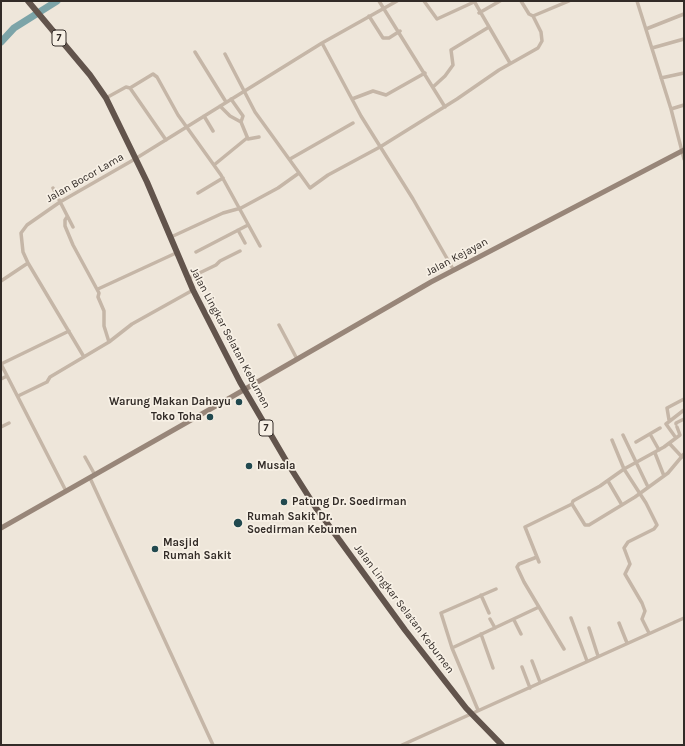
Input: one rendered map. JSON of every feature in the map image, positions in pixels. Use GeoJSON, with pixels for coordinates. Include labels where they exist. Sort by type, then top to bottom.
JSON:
{"type":"FeatureCollection","features":[{"type":"Feature","properties":{"kind":"highway","name":"Jalan Lingkar Selatan Kebumen"},"geometry":{"type":"LineString","coordinates":[[28,1],[90,75],[106,98],[171,237],[187,279],[244,390],[316,508],[405,630],[471,713],[502,745]]}},
{"type":"Feature","properties":{"kind":"main road","name":"Jalan Kejayan"},"geometry":{"type":"LineString","coordinates":[[1,528],[453,270],[683,150]]}},
{"type":"Feature","properties":{"kind":"street"},"geometry":{"type":"LineString","coordinates":[[379,1],[400,31],[445,107]]}},
{"type":"Feature","properties":{"kind":"street","name":"Jalan Bocor Lama"},"geometry":{"type":"LineString","coordinates":[[28,263],[23,252],[21,230],[44,212],[135,159],[322,43],[397,1]]}},
{"type":"Feature","properties":{"kind":"street"},"geometry":{"type":"LineString","coordinates":[[424,1],[437,19],[474,2],[479,13],[510,62]]}},
{"type":"Feature","properties":{"kind":"street"},"geometry":{"type":"LineString","coordinates":[[479,13],[500,1]]}},
{"type":"Feature","properties":{"kind":"street"},"geometry":{"type":"LineString","coordinates":[[225,54],[255,112],[309,186],[445,107],[510,62],[534,51],[540,45],[542,36],[533,16],[529,14],[522,1]]}},
{"type":"Feature","properties":{"kind":"street"},"geometry":{"type":"LineString","coordinates":[[533,16],[569,1]]}},
{"type":"Feature","properties":{"kind":"street"},"geometry":{"type":"LineString","coordinates":[[637,1],[671,109],[683,150],[684,159]]}},
{"type":"Feature","properties":{"kind":"street"},"geometry":{"type":"LineString","coordinates":[[646,29],[684,14]]}},
{"type":"Feature","properties":{"kind":"street"},"geometry":{"type":"LineString","coordinates":[[369,16],[383,38],[389,38],[400,31]]}},
{"type":"Feature","properties":{"kind":"street"},"geometry":{"type":"LineString","coordinates":[[433,86],[446,76],[454,64],[451,50],[488,27]]}},
{"type":"Feature","properties":{"kind":"street"},"geometry":{"type":"LineString","coordinates":[[652,48],[684,39]]}},
{"type":"Feature","properties":{"kind":"street"},"geometry":{"type":"LineString","coordinates":[[322,43],[352,100],[453,270]]}},
{"type":"Feature","properties":{"kind":"street"},"geometry":{"type":"LineString","coordinates":[[195,52],[226,102]]}},
{"type":"Feature","properties":{"kind":"street"},"geometry":{"type":"LineString","coordinates":[[352,100],[373,91],[386,95],[425,73]]}},
{"type":"Feature","properties":{"kind":"street"},"geometry":{"type":"LineString","coordinates":[[661,78],[684,73]]}},
{"type":"Feature","properties":{"kind":"street"},"geometry":{"type":"LineString","coordinates":[[106,98],[126,87],[130,88],[151,74],[155,75],[186,127],[223,178],[260,246]]}},
{"type":"Feature","properties":{"kind":"street"},"geometry":{"type":"LineString","coordinates":[[130,88],[166,140]]}},
{"type":"Feature","properties":{"kind":"street"},"geometry":{"type":"LineString","coordinates":[[231,99],[243,116],[241,122],[247,138]]}},
{"type":"Feature","properties":{"kind":"street"},"geometry":{"type":"LineString","coordinates":[[671,109],[684,105]]}},
{"type":"Feature","properties":{"kind":"street"},"geometry":{"type":"LineString","coordinates":[[220,106],[230,116],[241,122]]}},
{"type":"Feature","properties":{"kind":"street"},"geometry":{"type":"LineString","coordinates":[[204,116],[213,131]]}},
{"type":"Feature","properties":{"kind":"street"},"geometry":{"type":"LineString","coordinates":[[290,159],[353,123]]}},
{"type":"Feature","properties":{"kind":"street"},"geometry":{"type":"LineString","coordinates":[[247,138],[249,140],[259,137]]}},
{"type":"Feature","properties":{"kind":"street"},"geometry":{"type":"LineString","coordinates":[[214,165],[247,138]]}},
{"type":"Feature","properties":{"kind":"street"},"geometry":{"type":"LineString","coordinates":[[171,237],[228,211],[240,208],[278,188],[299,173]]}},
{"type":"Feature","properties":{"kind":"street"},"geometry":{"type":"LineString","coordinates":[[198,193],[223,178]]}},
{"type":"Feature","properties":{"kind":"street"},"geometry":{"type":"LineString","coordinates":[[53,188],[67,218],[73,227]]}},
{"type":"Feature","properties":{"kind":"street"},"geometry":{"type":"LineString","coordinates":[[67,218],[64,226],[76,252],[100,293],[98,297],[104,311],[104,326],[109,342]]}},
{"type":"Feature","properties":{"kind":"street"},"geometry":{"type":"LineString","coordinates":[[196,252],[248,225]]}},
{"type":"Feature","properties":{"kind":"street"},"geometry":{"type":"LineString","coordinates":[[238,230],[245,243]]}},
{"type":"Feature","properties":{"kind":"street"},"geometry":{"type":"LineString","coordinates":[[187,279],[240,251]]}},
{"type":"Feature","properties":{"kind":"street"},"geometry":{"type":"LineString","coordinates":[[98,289],[176,253]]}},
{"type":"Feature","properties":{"kind":"street"},"geometry":{"type":"LineString","coordinates":[[1,281],[28,263],[84,357]]}},
{"type":"Feature","properties":{"kind":"street"},"geometry":{"type":"LineString","coordinates":[[18,396],[47,382],[50,377],[109,342],[132,324],[193,290]]}},
{"type":"Feature","properties":{"kind":"street"},"geometry":{"type":"LineString","coordinates":[[278,325],[297,359]]}},
{"type":"Feature","properties":{"kind":"street"},"geometry":{"type":"LineString","coordinates":[[66,491],[1,364],[69,331]]}},
{"type":"Feature","properties":{"kind":"street"},"geometry":{"type":"LineString","coordinates":[[1,379],[7,376]]}},
{"type":"Feature","properties":{"kind":"street"},"geometry":{"type":"LineString","coordinates":[[669,420],[666,408],[684,399]]}},
{"type":"Feature","properties":{"kind":"street"},"geometry":{"type":"LineString","coordinates":[[676,438],[666,424],[669,420],[684,410]]}},
{"type":"Feature","properties":{"kind":"street"},"geometry":{"type":"LineString","coordinates":[[539,562],[525,527],[572,504],[573,501],[608,481],[624,469],[657,451],[676,438],[680,433],[676,423],[683,419],[678,413]]}},
{"type":"Feature","properties":{"kind":"street"},"geometry":{"type":"LineString","coordinates":[[1,426],[9,423]]}},
{"type":"Feature","properties":{"kind":"street"},"geometry":{"type":"LineString","coordinates":[[636,442],[660,428]]}},
{"type":"Feature","properties":{"kind":"street"},"geometry":{"type":"LineString","coordinates":[[650,434],[657,451],[664,476]]}},
{"type":"Feature","properties":{"kind":"street"},"geometry":{"type":"LineString","coordinates":[[623,435],[648,487]]}},
{"type":"Feature","properties":{"kind":"street"},"geometry":{"type":"LineString","coordinates":[[612,440],[624,469],[652,514],[657,525],[654,529],[626,544],[625,550],[630,564],[625,572],[642,603],[644,611],[642,618],[649,633]]}},
{"type":"Feature","properties":{"kind":"street"},"geometry":{"type":"LineString","coordinates":[[572,504],[587,526],[622,505],[664,476],[683,456],[669,443]]}},
{"type":"Feature","properties":{"kind":"street"},"geometry":{"type":"LineString","coordinates":[[85,457],[213,745]]}},
{"type":"Feature","properties":{"kind":"street"},"geometry":{"type":"LineString","coordinates":[[608,481],[622,505]]}},
{"type":"Feature","properties":{"kind":"street"},"geometry":{"type":"LineString","coordinates":[[537,556],[517,566],[524,582],[564,649]]}},
{"type":"Feature","properties":{"kind":"street"},"geometry":{"type":"LineString","coordinates":[[478,710],[452,648],[441,612],[496,590]]}},
{"type":"Feature","properties":{"kind":"street"},"geometry":{"type":"LineString","coordinates":[[481,595],[489,612]]}},
{"type":"Feature","properties":{"kind":"street"},"geometry":{"type":"LineString","coordinates":[[452,648],[539,607]]}},
{"type":"Feature","properties":{"kind":"street"},"geometry":{"type":"LineString","coordinates":[[571,618],[587,661]]}},
{"type":"Feature","properties":{"kind":"street"},"geometry":{"type":"LineString","coordinates":[[402,745],[684,618]]}},
{"type":"Feature","properties":{"kind":"street"},"geometry":{"type":"LineString","coordinates":[[490,619],[495,628]]}},
{"type":"Feature","properties":{"kind":"street"},"geometry":{"type":"LineString","coordinates":[[514,620],[521,634]]}},
{"type":"Feature","properties":{"kind":"street"},"geometry":{"type":"LineString","coordinates":[[619,623],[627,643]]}},
{"type":"Feature","properties":{"kind":"street"},"geometry":{"type":"LineString","coordinates":[[589,628],[598,656]]}},
{"type":"Feature","properties":{"kind":"street"},"geometry":{"type":"LineString","coordinates":[[481,634],[493,668]]}},
{"type":"Feature","properties":{"kind":"street"},"geometry":{"type":"LineString","coordinates":[[532,661],[540,682]]}},
{"type":"Feature","properties":{"kind":"street"},"geometry":{"type":"LineString","coordinates":[[522,667],[530,688]]}},
{"type":"Feature","properties":{"kind":"waterway"},"geometry":{"type":"LineString","coordinates":[[1,42],[14,28],[57,1]]}},
{"type":"Feature","properties":{"kind":"place","name":"Warung Makan Dahayu"},"geometry":{"type":"Point","coordinates":[239,402]}},
{"type":"Feature","properties":{"kind":"place","name":"Toko Toha"},"geometry":{"type":"Point","coordinates":[210,417]}},
{"type":"Feature","properties":{"kind":"place","name":"Musala"},"geometry":{"type":"Point","coordinates":[249,466]}},
{"type":"Feature","properties":{"kind":"place","name":"Patung Dr. Soedirman"},"geometry":{"type":"Point","coordinates":[284,502]}},
{"type":"Feature","properties":{"kind":"place","name":"Rumah Sakit Dr. Soedirman Kebumen"},"geometry":{"type":"Point","coordinates":[238,523]}},
{"type":"Feature","properties":{"kind":"place","name":"Masjid Rumah Sakit"},"geometry":{"type":"Point","coordinates":[155,549]}}]}
